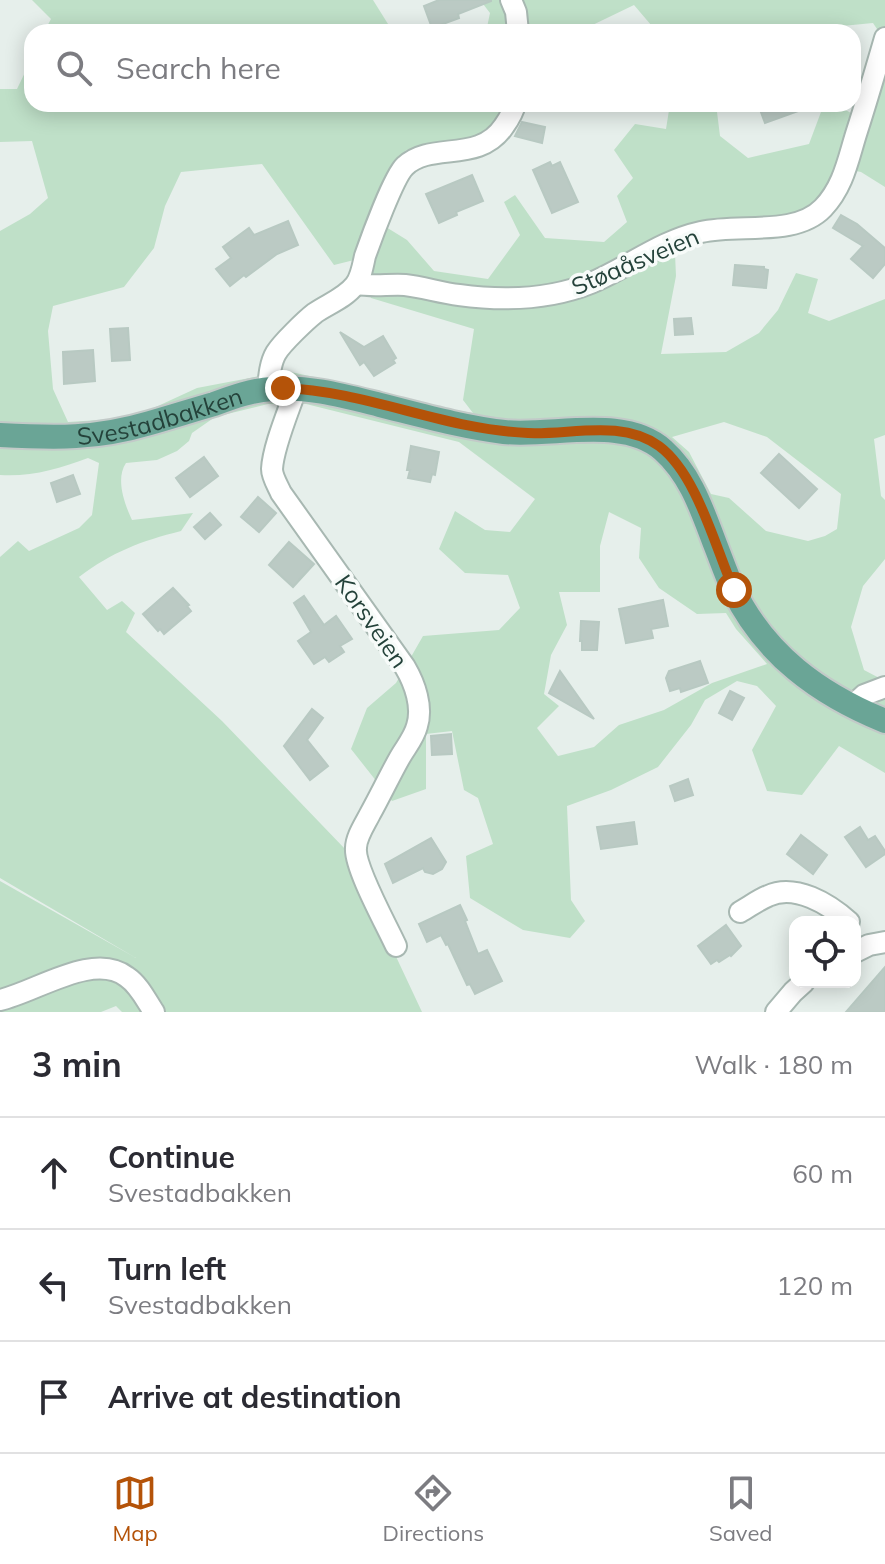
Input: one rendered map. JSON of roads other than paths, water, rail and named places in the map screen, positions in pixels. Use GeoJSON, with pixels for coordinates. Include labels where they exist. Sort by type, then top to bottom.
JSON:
{"type":"FeatureCollection","features":[{"type":"Feature","properties":{"kind":"main road","name":"Svestadbakken"},"geometry":{"type":"LineString","coordinates":[[0,435],[102,435],[242,394],[268,389],[296,389],[339,395],[504,432],[618,431],[645,438],[659,446],[683,472],[695,493],[734,590],[766,639],[805,678],[852,706],[885,721]]}},
{"type":"Feature","properties":{"kind":"street"},"geometry":{"type":"LineString","coordinates":[[511,0],[517,24]]}},
{"type":"Feature","properties":{"kind":"street","name":"Støaåsveien"},"geometry":{"type":"LineString","coordinates":[[357,284],[406,285],[490,298],[540,297],[592,283],[688,235],[716,229],[792,225],[812,217],[831,199],[843,178],[885,38]]}},
{"type":"Feature","properties":{"kind":"street"},"geometry":{"type":"LineString","coordinates":[[268,389],[276,353],[314,314],[357,284],[366,252],[395,180],[405,166],[418,158],[487,143],[502,129],[513,112]]}},
{"type":"Feature","properties":{"kind":"street","name":"Korsveien"},"geometry":{"type":"LineString","coordinates":[[296,389],[278,445],[272,470],[274,478],[281,493],[405,667],[414,682],[418,702],[419,723],[367,819],[355,848],[368,887],[396,946]]}},
{"type":"Feature","properties":{"kind":"street"},"geometry":{"type":"LineString","coordinates":[[852,706],[864,695],[885,687]]}},
{"type":"Feature","properties":{"kind":"street"},"geometry":{"type":"LineString","coordinates":[[740,912],[769,895],[787,891],[821,902],[842,916]]}},
{"type":"Feature","properties":{"kind":"street"},"geometry":{"type":"LineString","coordinates":[[0,1000],[86,969],[104,967],[131,980],[154,1012]]}},
{"type":"Feature","properties":{"kind":"street"},"geometry":{"type":"LineString","coordinates":[[776,1012],[797,988]]}}]}
